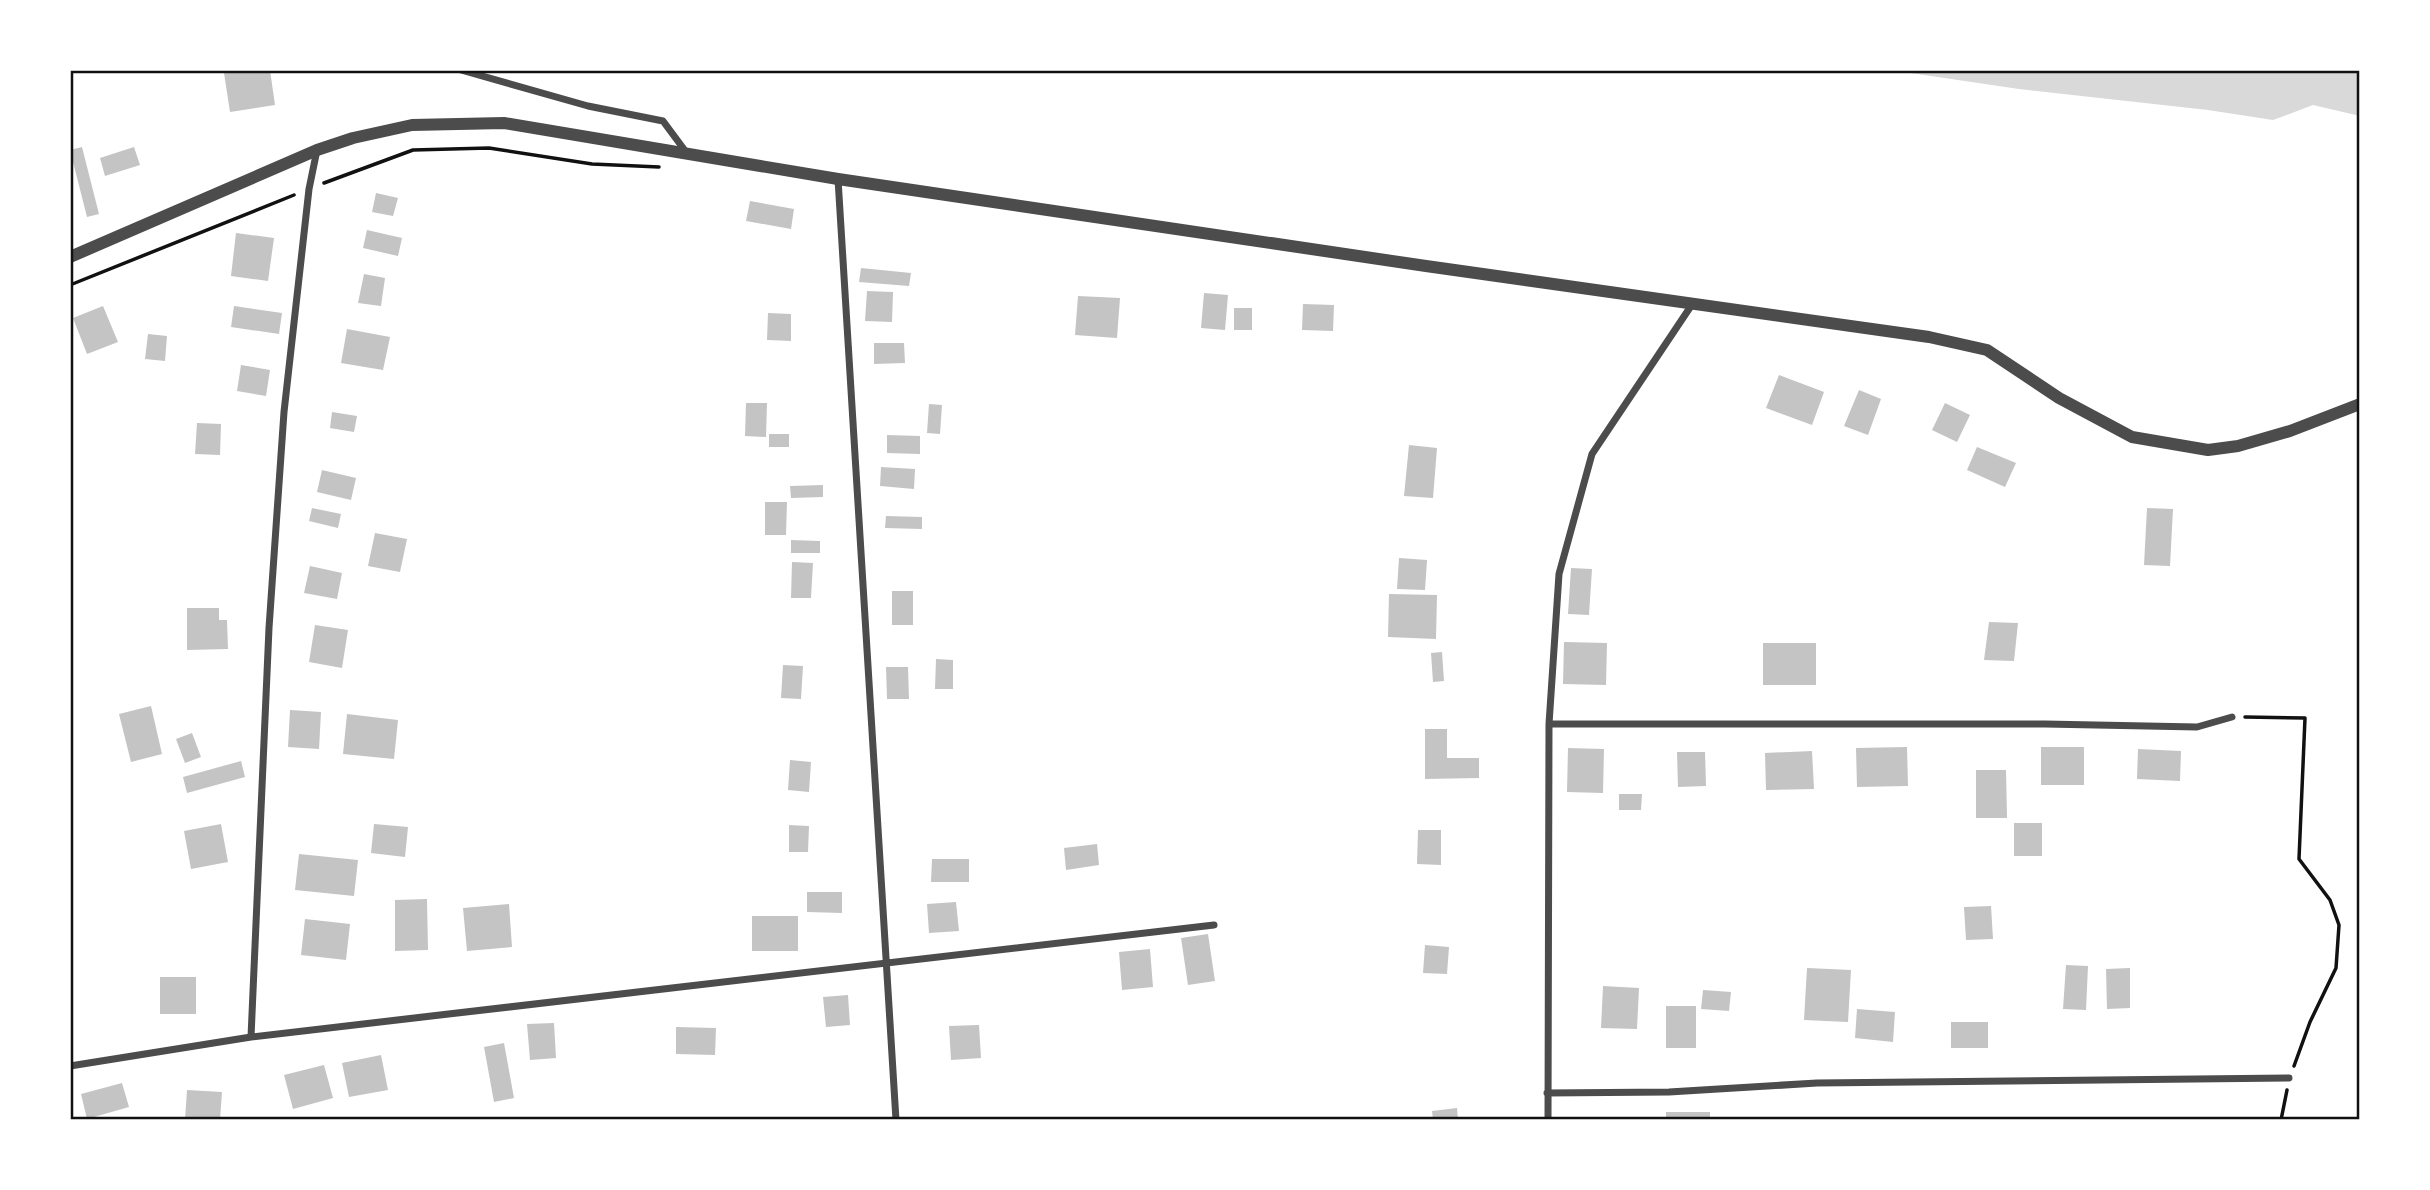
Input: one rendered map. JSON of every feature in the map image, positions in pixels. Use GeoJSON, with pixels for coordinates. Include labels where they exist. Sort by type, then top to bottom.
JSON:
{"type":"FeatureCollection","features":[{"type":"Feature","properties":{"kind":"street"},"geometry":{"type":"LineString","coordinates":[[461,70],[588,106],[663,121],[687,153]]}},
{"type":"Feature","properties":{"kind":"street"},"geometry":{"type":"LineString","coordinates":[[70,257],[317,150],[354,138],[412,125],[504,123],[838,179],[1929,337],[1987,350],[2059,398],[2132,437],[2208,450],[2238,446],[2290,431],[2360,404]]}},
{"type":"Feature","properties":{"kind":"street"},"geometry":{"type":"LineString","coordinates":[[251,1037],[270,614],[284,412],[309,189],[317,150]]}},
{"type":"Feature","properties":{"kind":"street"},"geometry":{"type":"LineString","coordinates":[[838,179],[896,1120]]}},
{"type":"Feature","properties":{"kind":"street"},"geometry":{"type":"LineString","coordinates":[[1548,1120],[1549,723],[1559,574],[1592,454],[1693,303]]}},
{"type":"Feature","properties":{"kind":"street"},"geometry":{"type":"LineString","coordinates":[[1549,723],[2197,727],[2232,717]]}},
{"type":"Feature","properties":{"kind":"street"},"geometry":{"type":"LineString","coordinates":[[70,1066],[251,1037],[1214,925]]}},
{"type":"Feature","properties":{"kind":"street"},"geometry":{"type":"LineString","coordinates":[[1547,1093],[1669,1092],[1816,1083],[2289,1078]]}},
{"type":"Feature","properties":{"kind":"path"},"geometry":{"type":"LineString","coordinates":[[70,285],[413,150],[489,148],[592,164],[670,167]]}},
{"type":"Feature","properties":{"kind":"path"},"geometry":{"type":"LineString","coordinates":[[2232,717],[2305,718],[2300,859],[2330,900],[2339,925],[2336,968],[2310,1022],[2289,1078],[2281,1120]]}},
{"type":"Feature","properties":{"kind":"shaded area"},"geometry":{"type":"Polygon","coordinates":[[[1890,70],[2360,70],[2360,116],[2313,105],[2273,120],[2019,89],[1890,70]]]}},
{"type":"Feature","properties":{"kind":"building"},"geometry":{"type":"Polygon","coordinates":[[[270,70],[275,105],[230,112],[224,73],[270,70]]]}},
{"type":"Feature","properties":{"kind":"building"},"geometry":{"type":"Polygon","coordinates":[[[82,147],[99,214],[87,217],[70,150],[82,147]]]}},
{"type":"Feature","properties":{"kind":"building"},"geometry":{"type":"Polygon","coordinates":[[[134,147],[140,165],[105,176],[100,158],[134,147]]]}},
{"type":"Feature","properties":{"kind":"building"},"geometry":{"type":"Polygon","coordinates":[[[376,193],[398,198],[393,216],[372,212],[376,193]]]}},
{"type":"Feature","properties":{"kind":"building"},"geometry":{"type":"Polygon","coordinates":[[[750,201],[794,209],[791,229],[746,221],[750,201]]]}},
{"type":"Feature","properties":{"kind":"building"},"geometry":{"type":"Polygon","coordinates":[[[367,230],[402,238],[398,256],[363,248],[367,230]]]}},
{"type":"Feature","properties":{"kind":"building"},"geometry":{"type":"Polygon","coordinates":[[[236,233],[274,238],[268,281],[231,276],[236,233]]]}},
{"type":"Feature","properties":{"kind":"building"},"geometry":{"type":"Polygon","coordinates":[[[861,268],[911,273],[909,286],[859,282],[861,268]]]}},
{"type":"Feature","properties":{"kind":"building"},"geometry":{"type":"Polygon","coordinates":[[[364,274],[385,278],[381,306],[358,303],[364,274]]]}},
{"type":"Feature","properties":{"kind":"building"},"geometry":{"type":"Polygon","coordinates":[[[867,291],[893,292],[892,322],[865,321],[867,291]]]}},
{"type":"Feature","properties":{"kind":"building"},"geometry":{"type":"Polygon","coordinates":[[[1204,293],[1228,295],[1225,330],[1201,328],[1204,293]]]}},
{"type":"Feature","properties":{"kind":"building"},"geometry":{"type":"Polygon","coordinates":[[[1078,296],[1120,298],[1117,338],[1075,335],[1078,296]]]}},
{"type":"Feature","properties":{"kind":"building"},"geometry":{"type":"Polygon","coordinates":[[[1303,304],[1334,305],[1333,331],[1302,330],[1303,304]]]}},
{"type":"Feature","properties":{"kind":"building"},"geometry":{"type":"Polygon","coordinates":[[[103,306],[118,342],[87,354],[73,318],[103,306]]]}},
{"type":"Feature","properties":{"kind":"building"},"geometry":{"type":"Polygon","coordinates":[[[234,306],[282,313],[279,334],[231,327],[234,306]]]}},
{"type":"Feature","properties":{"kind":"building"},"geometry":{"type":"Polygon","coordinates":[[[1234,308],[1252,308],[1252,330],[1234,330],[1234,308]]]}},
{"type":"Feature","properties":{"kind":"building"},"geometry":{"type":"Polygon","coordinates":[[[768,313],[791,314],[791,341],[767,340],[768,313]]]}},
{"type":"Feature","properties":{"kind":"building"},"geometry":{"type":"Polygon","coordinates":[[[347,329],[390,337],[383,370],[341,363],[347,329]]]}},
{"type":"Feature","properties":{"kind":"building"},"geometry":{"type":"Polygon","coordinates":[[[148,334],[167,336],[165,361],[145,359],[148,334]]]}},
{"type":"Feature","properties":{"kind":"building"},"geometry":{"type":"Polygon","coordinates":[[[874,343],[904,343],[905,363],[874,364],[874,343]]]}},
{"type":"Feature","properties":{"kind":"building"},"geometry":{"type":"Polygon","coordinates":[[[241,365],[270,370],[266,396],[237,391],[241,365]]]}},
{"type":"Feature","properties":{"kind":"building"},"geometry":{"type":"Polygon","coordinates":[[[1779,375],[1824,392],[1812,425],[1766,408],[1779,375]]]}},
{"type":"Feature","properties":{"kind":"building"},"geometry":{"type":"Polygon","coordinates":[[[1859,390],[1881,399],[1868,435],[1844,426],[1859,390]]]}},
{"type":"Feature","properties":{"kind":"building"},"geometry":{"type":"Polygon","coordinates":[[[746,403],[767,403],[766,437],[745,436],[746,403]]]}},
{"type":"Feature","properties":{"kind":"building"},"geometry":{"type":"Polygon","coordinates":[[[1945,403],[1970,415],[1957,442],[1932,430],[1945,403]]]}},
{"type":"Feature","properties":{"kind":"building"},"geometry":{"type":"Polygon","coordinates":[[[929,404],[942,405],[940,434],[927,433],[929,404]]]}},
{"type":"Feature","properties":{"kind":"building"},"geometry":{"type":"Polygon","coordinates":[[[332,412],[357,416],[354,432],[330,428],[332,412]]]}},
{"type":"Feature","properties":{"kind":"building"},"geometry":{"type":"Polygon","coordinates":[[[197,423],[221,424],[220,455],[195,454],[197,423]]]}},
{"type":"Feature","properties":{"kind":"building"},"geometry":{"type":"Polygon","coordinates":[[[769,434],[789,434],[789,447],[769,447],[769,434]]]}},
{"type":"Feature","properties":{"kind":"building"},"geometry":{"type":"Polygon","coordinates":[[[887,435],[920,436],[920,454],[887,453],[887,435]]]}},
{"type":"Feature","properties":{"kind":"building"},"geometry":{"type":"Polygon","coordinates":[[[1409,445],[1437,448],[1433,498],[1404,496],[1409,445]]]}},
{"type":"Feature","properties":{"kind":"building"},"geometry":{"type":"Polygon","coordinates":[[[1977,447],[2016,463],[2005,487],[1967,470],[1977,447]]]}},
{"type":"Feature","properties":{"kind":"building"},"geometry":{"type":"Polygon","coordinates":[[[881,467],[915,469],[914,489],[880,486],[881,467]]]}},
{"type":"Feature","properties":{"kind":"building"},"geometry":{"type":"Polygon","coordinates":[[[322,470],[356,478],[351,500],[317,492],[322,470]]]}},
{"type":"Feature","properties":{"kind":"building"},"geometry":{"type":"Polygon","coordinates":[[[823,485],[823,497],[791,498],[790,486],[823,485]]]}},
{"type":"Feature","properties":{"kind":"building"},"geometry":{"type":"Polygon","coordinates":[[[765,502],[787,502],[786,535],[765,535],[765,502]]]}},
{"type":"Feature","properties":{"kind":"building"},"geometry":{"type":"Polygon","coordinates":[[[312,508],[341,514],[338,528],[309,521],[312,508]]]}},
{"type":"Feature","properties":{"kind":"building"},"geometry":{"type":"Polygon","coordinates":[[[2147,508],[2173,509],[2170,566],[2144,565],[2147,508]]]}},
{"type":"Feature","properties":{"kind":"building"},"geometry":{"type":"Polygon","coordinates":[[[886,516],[922,517],[922,529],[885,528],[886,516]]]}},
{"type":"Feature","properties":{"kind":"building"},"geometry":{"type":"Polygon","coordinates":[[[375,533],[407,539],[400,572],[368,566],[375,533]]]}},
{"type":"Feature","properties":{"kind":"building"},"geometry":{"type":"Polygon","coordinates":[[[791,540],[820,541],[820,553],[791,553],[791,540]]]}},
{"type":"Feature","properties":{"kind":"building"},"geometry":{"type":"Polygon","coordinates":[[[1399,558],[1427,560],[1425,590],[1397,589],[1399,558]]]}},
{"type":"Feature","properties":{"kind":"building"},"geometry":{"type":"Polygon","coordinates":[[[792,562],[813,563],[811,598],[791,598],[792,562]]]}},
{"type":"Feature","properties":{"kind":"building"},"geometry":{"type":"Polygon","coordinates":[[[310,566],[342,573],[337,599],[304,593],[310,566]]]}},
{"type":"Feature","properties":{"kind":"building"},"geometry":{"type":"Polygon","coordinates":[[[1571,568],[1592,569],[1589,615],[1568,614],[1571,568]]]}},
{"type":"Feature","properties":{"kind":"building"},"geometry":{"type":"Polygon","coordinates":[[[892,591],[913,591],[913,625],[892,625],[892,591]]]}},
{"type":"Feature","properties":{"kind":"building"},"geometry":{"type":"Polygon","coordinates":[[[1389,594],[1437,595],[1436,639],[1388,637],[1389,594]]]}},
{"type":"Feature","properties":{"kind":"building"},"geometry":{"type":"Polygon","coordinates":[[[187,608],[219,608],[219,620],[227,620],[228,649],[187,650],[187,608]]]}},
{"type":"Feature","properties":{"kind":"building"},"geometry":{"type":"Polygon","coordinates":[[[1989,622],[2018,623],[2014,661],[1984,660],[1989,622]]]}},
{"type":"Feature","properties":{"kind":"building"},"geometry":{"type":"Polygon","coordinates":[[[315,625],[348,630],[342,668],[309,662],[315,625]]]}},
{"type":"Feature","properties":{"kind":"building"},"geometry":{"type":"Polygon","coordinates":[[[1564,642],[1607,643],[1606,685],[1563,684],[1564,642]]]}},
{"type":"Feature","properties":{"kind":"building"},"geometry":{"type":"Polygon","coordinates":[[[1763,643],[1816,643],[1816,685],[1763,685],[1763,643]]]}},
{"type":"Feature","properties":{"kind":"building"},"geometry":{"type":"Polygon","coordinates":[[[1442,652],[1444,681],[1433,682],[1431,653],[1442,652]]]}},
{"type":"Feature","properties":{"kind":"building"},"geometry":{"type":"Polygon","coordinates":[[[936,659],[953,660],[953,689],[935,689],[936,659]]]}},
{"type":"Feature","properties":{"kind":"building"},"geometry":{"type":"Polygon","coordinates":[[[783,665],[803,666],[801,699],[781,698],[783,665]]]}},
{"type":"Feature","properties":{"kind":"building"},"geometry":{"type":"Polygon","coordinates":[[[886,667],[908,667],[909,699],[887,699],[886,667]]]}},
{"type":"Feature","properties":{"kind":"building"},"geometry":{"type":"Polygon","coordinates":[[[151,706],[162,754],[131,762],[119,714],[151,706]]]}},
{"type":"Feature","properties":{"kind":"building"},"geometry":{"type":"Polygon","coordinates":[[[290,710],[321,712],[319,749],[288,747],[290,710]]]}},
{"type":"Feature","properties":{"kind":"building"},"geometry":{"type":"Polygon","coordinates":[[[347,714],[398,720],[394,759],[343,754],[347,714]]]}},
{"type":"Feature","properties":{"kind":"building"},"geometry":{"type":"Polygon","coordinates":[[[1425,729],[1447,729],[1447,758],[1479,758],[1479,778],[1425,779],[1425,729]]]}},
{"type":"Feature","properties":{"kind":"building"},"geometry":{"type":"Polygon","coordinates":[[[192,733],[201,757],[185,763],[176,739],[192,733]]]}},
{"type":"Feature","properties":{"kind":"building"},"geometry":{"type":"Polygon","coordinates":[[[1907,747],[1908,786],[1857,787],[1856,748],[1907,747]]]}},
{"type":"Feature","properties":{"kind":"building"},"geometry":{"type":"Polygon","coordinates":[[[2041,747],[2084,747],[2084,785],[2041,785],[2041,747]]]}},
{"type":"Feature","properties":{"kind":"building"},"geometry":{"type":"Polygon","coordinates":[[[1568,748],[1604,749],[1603,793],[1567,792],[1568,748]]]}},
{"type":"Feature","properties":{"kind":"building"},"geometry":{"type":"Polygon","coordinates":[[[2138,749],[2181,751],[2180,781],[2137,779],[2138,749]]]}},
{"type":"Feature","properties":{"kind":"building"},"geometry":{"type":"Polygon","coordinates":[[[1812,751],[1814,789],[1766,790],[1765,753],[1812,751]]]}},
{"type":"Feature","properties":{"kind":"building"},"geometry":{"type":"Polygon","coordinates":[[[1677,752],[1705,752],[1706,786],[1678,787],[1677,752]]]}},
{"type":"Feature","properties":{"kind":"building"},"geometry":{"type":"Polygon","coordinates":[[[790,760],[811,762],[809,792],[788,790],[790,760]]]}},
{"type":"Feature","properties":{"kind":"building"},"geometry":{"type":"Polygon","coordinates":[[[241,761],[245,777],[187,793],[183,777],[241,761]]]}},
{"type":"Feature","properties":{"kind":"building"},"geometry":{"type":"Polygon","coordinates":[[[1976,770],[2006,770],[2007,818],[1976,818],[1976,770]]]}},
{"type":"Feature","properties":{"kind":"building"},"geometry":{"type":"Polygon","coordinates":[[[1619,794],[1642,794],[1641,810],[1619,810],[1619,794]]]}},
{"type":"Feature","properties":{"kind":"building"},"geometry":{"type":"Polygon","coordinates":[[[2014,823],[2042,823],[2042,856],[2014,856],[2014,823]]]}},
{"type":"Feature","properties":{"kind":"building"},"geometry":{"type":"Polygon","coordinates":[[[221,824],[228,862],[191,869],[184,831],[221,824]]]}},
{"type":"Feature","properties":{"kind":"building"},"geometry":{"type":"Polygon","coordinates":[[[374,824],[408,827],[405,857],[371,853],[374,824]]]}},
{"type":"Feature","properties":{"kind":"building"},"geometry":{"type":"Polygon","coordinates":[[[789,825],[809,826],[808,852],[789,852],[789,825]]]}},
{"type":"Feature","properties":{"kind":"building"},"geometry":{"type":"Polygon","coordinates":[[[1418,830],[1441,830],[1441,865],[1417,864],[1418,830]]]}},
{"type":"Feature","properties":{"kind":"building"},"geometry":{"type":"Polygon","coordinates":[[[1097,844],[1099,865],[1066,870],[1064,848],[1097,844]]]}},
{"type":"Feature","properties":{"kind":"building"},"geometry":{"type":"Polygon","coordinates":[[[299,854],[358,860],[354,896],[295,890],[299,854]]]}},
{"type":"Feature","properties":{"kind":"building"},"geometry":{"type":"Polygon","coordinates":[[[932,859],[969,859],[969,882],[931,882],[932,859]]]}},
{"type":"Feature","properties":{"kind":"building"},"geometry":{"type":"Polygon","coordinates":[[[807,892],[842,892],[842,913],[807,912],[807,892]]]}},
{"type":"Feature","properties":{"kind":"building"},"geometry":{"type":"Polygon","coordinates":[[[427,899],[428,950],[395,951],[395,900],[427,899]]]}},
{"type":"Feature","properties":{"kind":"building"},"geometry":{"type":"Polygon","coordinates":[[[956,902],[959,931],[929,933],[927,904],[956,902]]]}},
{"type":"Feature","properties":{"kind":"building"},"geometry":{"type":"Polygon","coordinates":[[[509,904],[512,947],[467,951],[463,908],[509,904]]]}},
{"type":"Feature","properties":{"kind":"building"},"geometry":{"type":"Polygon","coordinates":[[[1991,906],[1993,939],[1966,940],[1964,907],[1991,906]]]}},
{"type":"Feature","properties":{"kind":"building"},"geometry":{"type":"Polygon","coordinates":[[[752,916],[798,916],[798,951],[752,951],[752,916]]]}},
{"type":"Feature","properties":{"kind":"building"},"geometry":{"type":"Polygon","coordinates":[[[305,919],[350,924],[346,960],[301,955],[305,919]]]}},
{"type":"Feature","properties":{"kind":"building"},"geometry":{"type":"Polygon","coordinates":[[[1208,934],[1215,981],[1188,985],[1181,938],[1208,934]]]}},
{"type":"Feature","properties":{"kind":"building"},"geometry":{"type":"Polygon","coordinates":[[[1425,945],[1449,947],[1447,974],[1423,973],[1425,945]]]}},
{"type":"Feature","properties":{"kind":"building"},"geometry":{"type":"Polygon","coordinates":[[[1150,949],[1153,987],[1122,990],[1119,952],[1150,949]]]}},
{"type":"Feature","properties":{"kind":"building"},"geometry":{"type":"Polygon","coordinates":[[[2066,965],[2088,966],[2086,1010],[2063,1009],[2066,965]]]}},
{"type":"Feature","properties":{"kind":"building"},"geometry":{"type":"Polygon","coordinates":[[[1807,968],[1851,970],[1848,1022],[1804,1020],[1807,968]]]}},
{"type":"Feature","properties":{"kind":"building"},"geometry":{"type":"Polygon","coordinates":[[[2130,968],[2130,1008],[2107,1009],[2106,969],[2130,968]]]}},
{"type":"Feature","properties":{"kind":"building"},"geometry":{"type":"Polygon","coordinates":[[[160,977],[196,977],[196,1014],[160,1014],[160,977]]]}},
{"type":"Feature","properties":{"kind":"building"},"geometry":{"type":"Polygon","coordinates":[[[1603,986],[1639,988],[1637,1029],[1601,1028],[1603,986]]]}},
{"type":"Feature","properties":{"kind":"building"},"geometry":{"type":"Polygon","coordinates":[[[1703,990],[1731,992],[1729,1011],[1701,1009],[1703,990]]]}},
{"type":"Feature","properties":{"kind":"building"},"geometry":{"type":"Polygon","coordinates":[[[848,995],[850,1025],[826,1027],[823,997],[848,995]]]}},
{"type":"Feature","properties":{"kind":"building"},"geometry":{"type":"Polygon","coordinates":[[[1666,1006],[1696,1006],[1696,1048],[1666,1048],[1666,1006]]]}},
{"type":"Feature","properties":{"kind":"building"},"geometry":{"type":"Polygon","coordinates":[[[1857,1009],[1895,1012],[1893,1042],[1855,1038],[1857,1009]]]}},
{"type":"Feature","properties":{"kind":"building"},"geometry":{"type":"Polygon","coordinates":[[[1951,1022],[1988,1022],[1988,1048],[1951,1048],[1951,1022]]]}},
{"type":"Feature","properties":{"kind":"building"},"geometry":{"type":"Polygon","coordinates":[[[554,1023],[556,1058],[530,1060],[527,1024],[554,1023]]]}},
{"type":"Feature","properties":{"kind":"building"},"geometry":{"type":"Polygon","coordinates":[[[979,1025],[981,1058],[951,1060],[949,1026],[979,1025]]]}},
{"type":"Feature","properties":{"kind":"building"},"geometry":{"type":"Polygon","coordinates":[[[676,1027],[716,1028],[715,1055],[676,1054],[676,1027]]]}},
{"type":"Feature","properties":{"kind":"building"},"geometry":{"type":"Polygon","coordinates":[[[504,1043],[514,1098],[494,1102],[484,1047],[504,1043]]]}},
{"type":"Feature","properties":{"kind":"building"},"geometry":{"type":"Polygon","coordinates":[[[381,1055],[388,1090],[349,1097],[342,1063],[381,1055]]]}},
{"type":"Feature","properties":{"kind":"building"},"geometry":{"type":"Polygon","coordinates":[[[324,1065],[333,1098],[293,1109],[284,1075],[324,1065]]]}},
{"type":"Feature","properties":{"kind":"building"},"geometry":{"type":"Polygon","coordinates":[[[122,1083],[129,1107],[87,1119],[81,1094],[122,1083]]]}},
{"type":"Feature","properties":{"kind":"building"},"geometry":{"type":"Polygon","coordinates":[[[187,1090],[222,1092],[220,1120],[185,1120],[187,1090]]]}},
{"type":"Feature","properties":{"kind":"building"},"geometry":{"type":"Polygon","coordinates":[[[1457,1108],[1458,1120],[1433,1120],[1432,1111],[1457,1108]]]}},
{"type":"Feature","properties":{"kind":"building"},"geometry":{"type":"Polygon","coordinates":[[[1666,1112],[1710,1112],[1710,1120],[1666,1120],[1666,1112]]]}}]}
